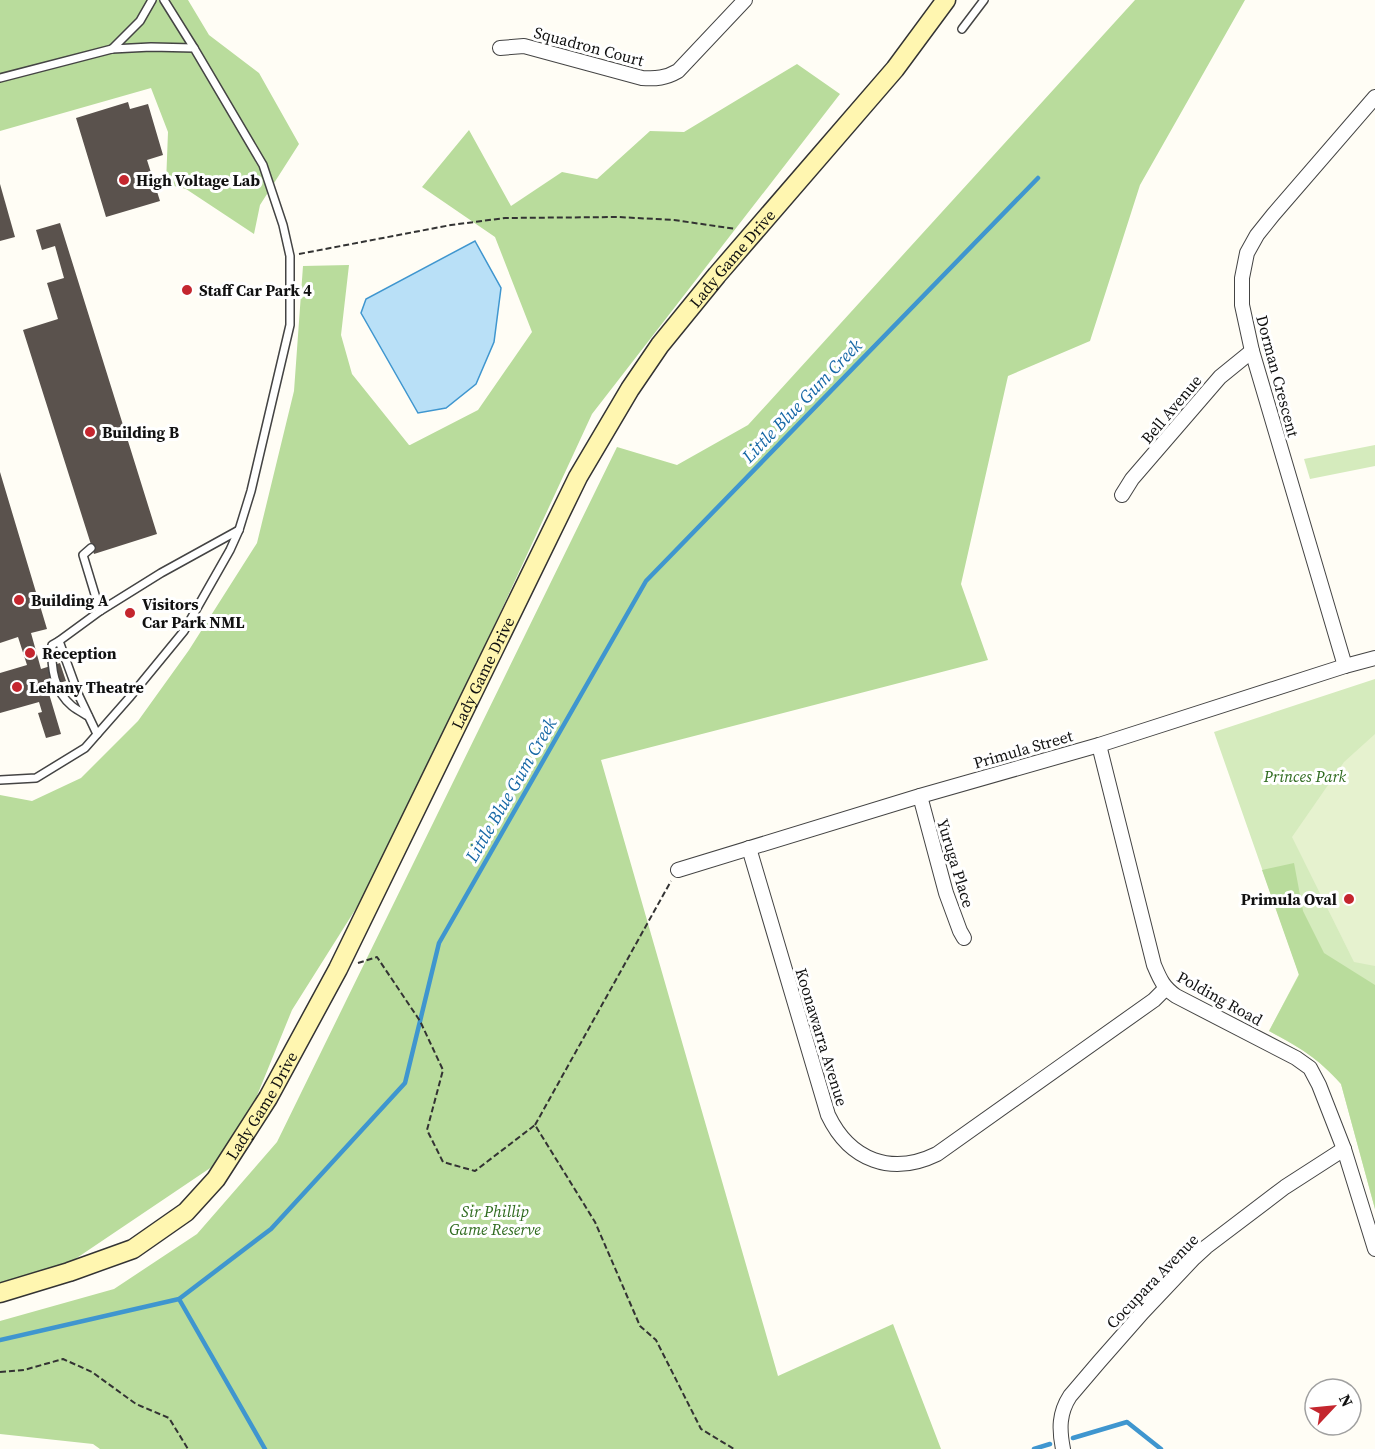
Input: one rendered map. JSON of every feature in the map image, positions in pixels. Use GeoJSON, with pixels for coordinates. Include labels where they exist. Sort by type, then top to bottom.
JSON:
{"type":"FeatureCollection","features":[{"type":"Feature","properties":{"kind":"main road","name":"Lady Game Drive"},"geometry":{"type":"LineString","coordinates":[[0,1293],[133,1249],[186,1212],[216,1179],[268,1098],[338,969],[578,477],[630,390],[660,345],[717,275],[895,69],[946,0]]}},
{"type":"Feature","properties":{"kind":"street","name":"Squadron Court"},"geometry":{"type":"LineString","coordinates":[[500,48],[524,46],[642,78],[668,76],[678,71],[745,0]]}},
{"type":"Feature","properties":{"kind":"street","name":"Dorman Crescent"},"geometry":{"type":"LineString","coordinates":[[1345,666],[1252,351],[1242,305],[1242,278],[1247,253],[1257,235],[1375,97]]}},
{"type":"Feature","properties":{"kind":"street","name":"Bell Avenue"},"geometry":{"type":"LineString","coordinates":[[1122,495],[1132,479],[1220,377],[1252,351]]}},
{"type":"Feature","properties":{"kind":"street","name":"Primula Street"},"geometry":{"type":"LineString","coordinates":[[678,870],[920,796],[1099,745],[1375,658]]}},
{"type":"Feature","properties":{"kind":"street","name":"Polding Road"},"geometry":{"type":"LineString","coordinates":[[1099,745],[1154,965],[1165,989],[1296,1058],[1310,1068],[1344,1149],[1375,1249]]}},
{"type":"Feature","properties":{"kind":"street","name":"Yuruga Place"},"geometry":{"type":"LineString","coordinates":[[920,796],[946,893],[964,938]]}},
{"type":"Feature","properties":{"kind":"street","name":"Koonawarra Avenue"},"geometry":{"type":"LineString","coordinates":[[749,848],[828,1116],[833,1127],[848,1146],[867,1158],[891,1164],[902,1164],[915,1163],[937,1154],[1165,989]]}},
{"type":"Feature","properties":{"kind":"street","name":"Cocupara Avenue"},"geometry":{"type":"LineString","coordinates":[[1063,1449],[1060,1423],[1070,1396],[1109,1349],[1187,1265],[1218,1237],[1265,1201],[1344,1149]]}},
{"type":"Feature","properties":{"kind":"lane"},"geometry":{"type":"LineString","coordinates":[[112,49],[140,21],[152,0]]}},
{"type":"Feature","properties":{"kind":"lane"},"geometry":{"type":"LineString","coordinates":[[0,780],[36,778],[85,748],[184,631],[239,531],[251,491],[290,326],[290,256],[283,225],[263,165],[164,0]]}},
{"type":"Feature","properties":{"kind":"lane"},"geometry":{"type":"LineString","coordinates":[[962,29],[984,0]]}},
{"type":"Feature","properties":{"kind":"lane"},"geometry":{"type":"LineString","coordinates":[[0,78],[112,49],[194,48]]}},
{"type":"Feature","properties":{"kind":"lane"},"geometry":{"type":"LineString","coordinates":[[88,716],[73,707],[60,693],[51,662],[52,645],[100,611],[162,573],[239,531]]}},
{"type":"Feature","properties":{"kind":"lane"},"geometry":{"type":"LineString","coordinates":[[92,548],[83,555],[100,611]]}},
{"type":"Feature","properties":{"kind":"lane"},"geometry":{"type":"LineString","coordinates":[[59,641],[96,734]]}},
{"type":"Feature","properties":{"kind":"path"},"geometry":{"type":"LineString","coordinates":[[290,256],[451,225],[505,218],[618,217],[674,220],[754,233]]}},
{"type":"Feature","properties":{"kind":"path"},"geometry":{"type":"LineString","coordinates":[[338,969],[377,957],[420,1022],[443,1070],[427,1130],[443,1162],[475,1171],[535,1125],[678,870]]}},
{"type":"Feature","properties":{"kind":"path"},"geometry":{"type":"LineString","coordinates":[[535,1125],[595,1222],[640,1326],[656,1340],[701,1429],[734,1449]]}},
{"type":"Feature","properties":{"kind":"path"},"geometry":{"type":"LineString","coordinates":[[0,1372],[24,1370],[63,1359],[92,1372],[136,1404],[169,1418],[188,1449]]}},
{"type":"Feature","properties":{"kind":"green space"},"geometry":{"type":"Polygon","coordinates":[[[0,0],[188,0],[209,35],[259,73],[299,144],[260,205],[254,234],[186,189],[166,184],[168,132],[151,88],[0,131],[0,0]]]}},
{"type":"Feature","properties":{"kind":"green space","name":"Sir Phillip Game Reserve"},"geometry":{"type":"Polygon","coordinates":[[[1135,0],[1245,0],[1140,185],[1090,341],[1008,376],[961,584],[988,660],[601,760],[778,1376],[893,1324],[941,1449],[100,1449],[93,1444],[0,1434],[0,1321],[114,1289],[197,1234],[277,1142],[617,447],[677,465],[748,425],[1135,0]]]}},
{"type":"Feature","properties":{"kind":"green space"},"geometry":{"type":"Polygon","coordinates":[[[797,64],[840,94],[592,414],[384,864],[292,1010],[234,1152],[50,1276],[0,1286],[0,795],[32,801],[81,778],[138,721],[189,650],[257,543],[294,391],[303,266],[349,265],[341,335],[352,374],[410,445],[478,410],[532,332],[495,237],[422,187],[469,130],[511,206],[562,172],[597,179],[650,131],[684,132],[797,64]]]}},
{"type":"Feature","properties":{"kind":"green space"},"geometry":{"type":"Polygon","coordinates":[[[1375,445],[1375,466],[1310,479],[1304,459],[1375,445]]]}},
{"type":"Feature","properties":{"kind":"green space","name":"Princes Park"},"geometry":{"type":"Polygon","coordinates":[[[1375,679],[1375,1209],[1341,1084],[1308,1054],[1269,1031],[1299,974],[1214,732],[1375,679]]]}},
{"type":"Feature","properties":{"kind":"green space","name":"Primula Oval"},"geometry":{"type":"Polygon","coordinates":[[[1375,734],[1375,966],[1354,962],[1292,837],[1344,762],[1375,734]]]}},
{"type":"Feature","properties":{"kind":"green space"},"geometry":{"type":"Polygon","coordinates":[[[1294,863],[1303,911],[1324,953],[1375,985],[1375,1209],[1341,1084],[1308,1054],[1269,1031],[1299,975],[1262,870],[1294,863]]]}},
{"type":"Feature","properties":{"kind":"water"},"geometry":{"type":"Polygon","coordinates":[[[475,241],[501,288],[494,342],[476,384],[446,408],[418,413],[361,313],[366,299],[475,241]]]}},
{"type":"Feature","properties":{"kind":"building","name":"High Voltage Lab"},"geometry":{"type":"Polygon","coordinates":[[[128,102],[130,109],[148,104],[163,155],[147,160],[160,201],[106,217],[76,118],[128,102]]]}},
{"type":"Feature","properties":{"kind":"building"},"geometry":{"type":"Polygon","coordinates":[[[0,184],[15,237],[0,241],[0,184]]]}},
{"type":"Feature","properties":{"kind":"building","name":"Building B"},"geometry":{"type":"Polygon","coordinates":[[[60,223],[157,534],[94,554],[23,330],[58,319],[47,283],[64,278],[55,246],[42,250],[36,230],[60,223]]]}},
{"type":"Feature","properties":{"kind":"building"},"geometry":{"type":"Polygon","coordinates":[[[0,472],[47,629],[31,633],[41,669],[60,663],[66,681],[47,687],[61,734],[46,738],[38,713],[42,712],[39,702],[0,713],[0,673],[27,665],[18,637],[0,643],[0,472]]]}},
{"type":"Feature","properties":{"kind":"waterway","name":"Little Blue Gum Creek"},"geometry":{"type":"LineString","coordinates":[[0,1340],[179,1299],[271,1229],[405,1083],[439,943],[646,581],[1038,178]]}},
{"type":"Feature","properties":{"kind":"waterway"},"geometry":{"type":"LineString","coordinates":[[179,1299],[265,1449]]}},
{"type":"Feature","properties":{"kind":"waterway","name":"Little Blue Gum Creek"},"geometry":{"type":"LineString","coordinates":[[1073,1438],[1127,1422],[1161,1449]]}},
{"type":"Feature","properties":{"kind":"waterway","name":"Little Blue Gum Creek"},"geometry":{"type":"LineString","coordinates":[[1034,1449],[1050,1444]]}},
{"type":"Feature","properties":{"kind":"place","name":"High Voltage Lab"},"geometry":{"type":"Point","coordinates":[124,180]}},
{"type":"Feature","properties":{"kind":"place","name":"Staff Car Park 4"},"geometry":{"type":"Point","coordinates":[187,290]}},
{"type":"Feature","properties":{"kind":"place","name":"Building B"},"geometry":{"type":"Point","coordinates":[90,432]}},
{"type":"Feature","properties":{"kind":"place","name":"Building A"},"geometry":{"type":"Point","coordinates":[19,600]}},
{"type":"Feature","properties":{"kind":"place","name":"Visitors Car Park NML"},"geometry":{"type":"Point","coordinates":[130,613]}},
{"type":"Feature","properties":{"kind":"place","name":"Reception"},"geometry":{"type":"Point","coordinates":[30,653]}},
{"type":"Feature","properties":{"kind":"place","name":"Lehany Theatre"},"geometry":{"type":"Point","coordinates":[17,687]}},
{"type":"Feature","properties":{"kind":"place","name":"Primula Oval"},"geometry":{"type":"Point","coordinates":[1349,899]}}]}
